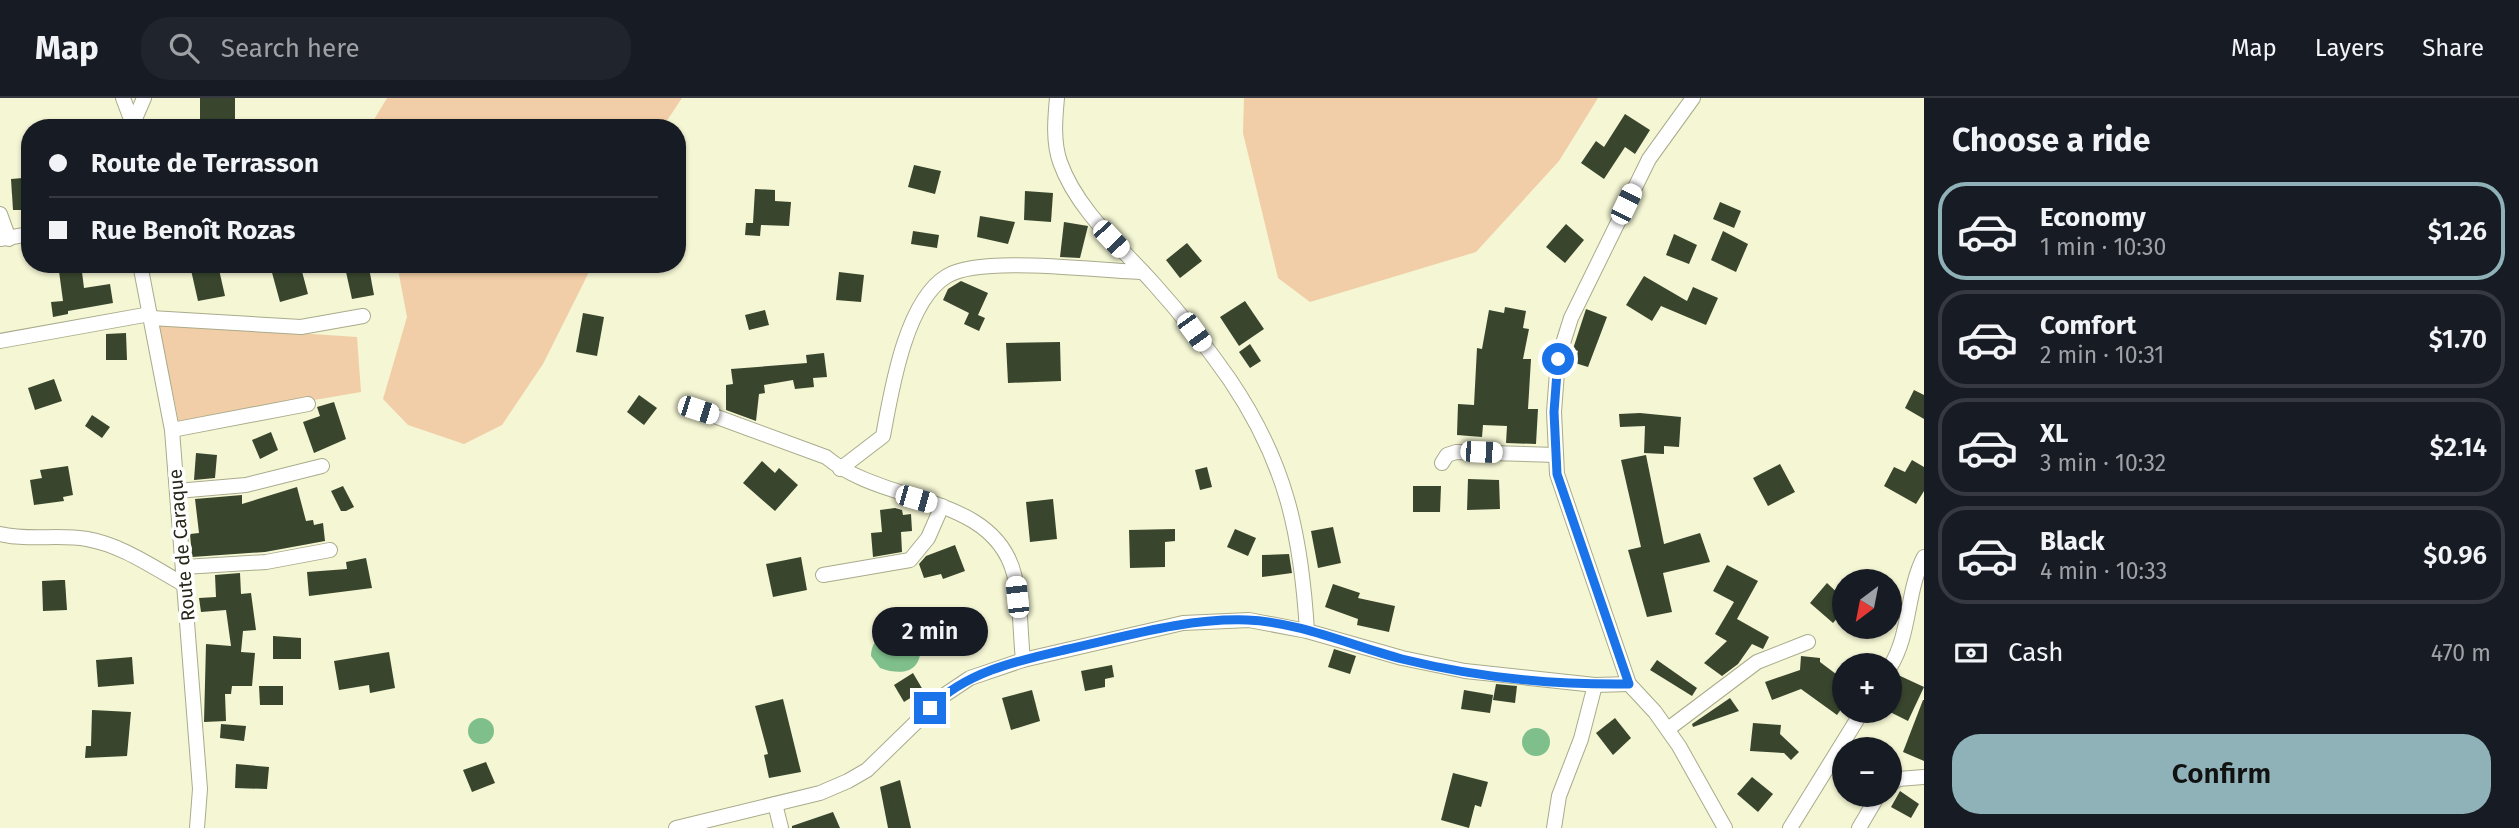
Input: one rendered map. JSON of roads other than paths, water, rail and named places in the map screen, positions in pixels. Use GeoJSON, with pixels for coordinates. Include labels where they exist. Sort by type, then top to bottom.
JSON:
{"type":"FeatureCollection","features":[{"type":"Feature","properties":{"kind":"street"},"geometry":{"type":"LineString","coordinates":[[123,98],[130,119]]}},
{"type":"Feature","properties":{"kind":"street"},"geometry":{"type":"LineString","coordinates":[[135,119],[144,98]]}},
{"type":"Feature","properties":{"kind":"street"},"geometry":{"type":"LineString","coordinates":[[1056,98],[1057,145],[1065,174],[1096,221],[1194,332],[1230,381],[1272,455],[1297,530],[1303,564],[1307,631]]}},
{"type":"Feature","properties":{"kind":"street"},"geometry":{"type":"LineString","coordinates":[[1693,98],[1649,159],[1570,318],[1558,359],[1554,412],[1557,474],[1629,684],[1668,729],[1725,828]]}},
{"type":"Feature","properties":{"kind":"street"},"geometry":{"type":"LineString","coordinates":[[0,214],[4,239]]}},
{"type":"Feature","properties":{"kind":"street"},"geometry":{"type":"LineString","coordinates":[[840,468],[883,436],[904,340],[928,296],[945,276],[968,267],[996,266],[1143,272]]}},
{"type":"Feature","properties":{"kind":"street","name":"Route de Caraque"},"geometry":{"type":"LineString","coordinates":[[142,273],[172,430],[200,789],[197,828]]}},
{"type":"Feature","properties":{"kind":"street"},"geometry":{"type":"LineString","coordinates":[[0,341],[150,316],[301,327],[363,316]]}},
{"type":"Feature","properties":{"kind":"street"},"geometry":{"type":"LineString","coordinates":[[172,430],[308,404]]}},
{"type":"Feature","properties":{"kind":"street"},"geometry":{"type":"LineString","coordinates":[[698,410],[826,457],[840,468],[891,492],[942,506],[991,531],[1006,551],[1015,576],[1023,660]]}},
{"type":"Feature","properties":{"kind":"street"},"geometry":{"type":"LineString","coordinates":[[1442,463],[1447,455],[1456,452],[1556,455]]}},
{"type":"Feature","properties":{"kind":"street"},"geometry":{"type":"LineString","coordinates":[[177,491],[246,485],[322,466]]}},
{"type":"Feature","properties":{"kind":"street"},"geometry":{"type":"LineString","coordinates":[[822,575],[910,560],[928,538],[942,506]]}},
{"type":"Feature","properties":{"kind":"street"},"geometry":{"type":"LineString","coordinates":[[0,534],[24,540],[85,539],[117,548],[185,585]]}},
{"type":"Feature","properties":{"kind":"street"},"geometry":{"type":"LineString","coordinates":[[184,567],[266,562],[330,550]]}},
{"type":"Feature","properties":{"kind":"street"},"geometry":{"type":"LineString","coordinates":[[1896,653],[1902,641],[1914,580],[1924,557]]}},
{"type":"Feature","properties":{"kind":"street"},"geometry":{"type":"LineString","coordinates":[[677,828],[711,824],[820,793],[867,770],[943,696],[971,678],[1023,660],[1184,623],[1249,620],[1307,631],[1402,659],[1465,671],[1595,685],[1629,684]]}},
{"type":"Feature","properties":{"kind":"street"},"geometry":{"type":"LineString","coordinates":[[1668,729],[1758,662],[1808,642]]}},
{"type":"Feature","properties":{"kind":"street"},"geometry":{"type":"LineString","coordinates":[[1554,828],[1559,796],[1577,749],[1595,685]]}},
{"type":"Feature","properties":{"kind":"street"},"geometry":{"type":"LineString","coordinates":[[1790,828],[1855,723]]}},
{"type":"Feature","properties":{"kind":"street"},"geometry":{"type":"LineString","coordinates":[[1902,779],[1924,777]]}},
{"type":"Feature","properties":{"kind":"street"},"geometry":{"type":"LineString","coordinates":[[775,804],[781,828]]}},
{"type":"Feature","properties":{"kind":"street"},"geometry":{"type":"LineString","coordinates":[[1859,828],[1871,807]]}}]}
